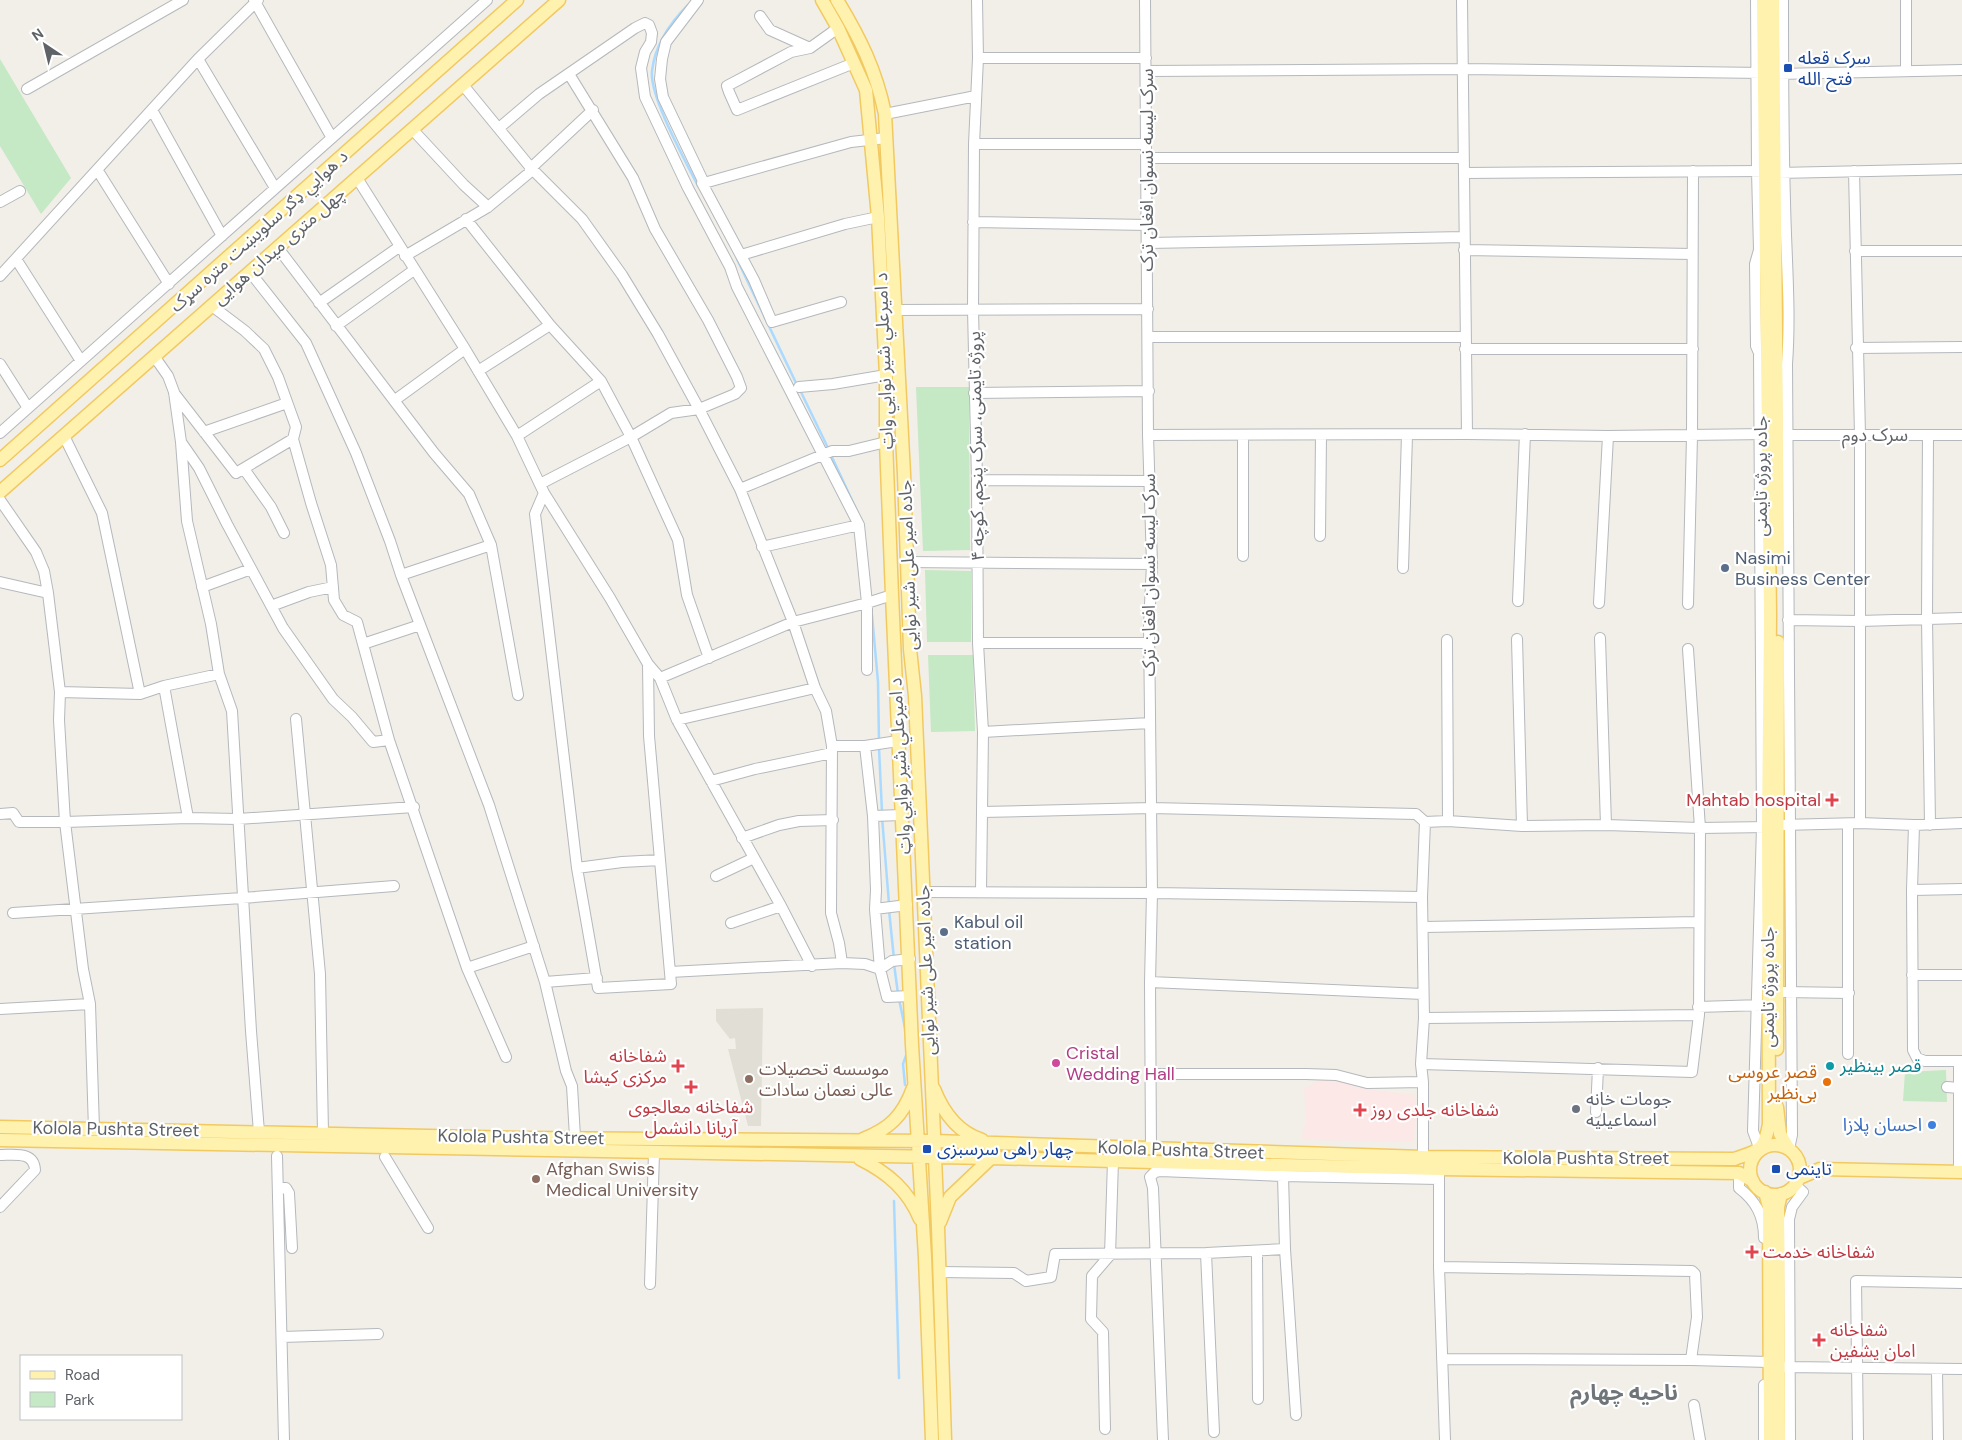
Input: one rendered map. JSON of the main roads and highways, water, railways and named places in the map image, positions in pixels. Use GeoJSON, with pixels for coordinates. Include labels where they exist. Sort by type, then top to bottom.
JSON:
{"type":"FeatureCollection","features":[{"type":"Feature","properties":{"kind":"main road","name":"د هوايي ډګر سلویښت متره سړک"},"geometry":{"type":"LineString","coordinates":[[0,460],[517,0]]}},
{"type":"Feature","properties":{"kind":"main road","name":"چهل متری میدان هوایی"},"geometry":{"type":"LineString","coordinates":[[0,492],[559,0]]}},
{"type":"Feature","properties":{"kind":"main road","name":"د امیرعلي شیر نوايي واټ"},"geometry":{"type":"LineString","coordinates":[[822,0],[838,28],[866,90],[878,217],[886,375],[886,442],[898,741],[910,960],[910,996],[924,1228],[932,1440]]}},
{"type":"Feature","properties":{"kind":"main road","name":"جاده امیر علی شیر نوایی"},"geometry":{"type":"LineString","coordinates":[[837,0],[860,38],[880,88],[885,114],[904,464],[910,649],[915,696],[924,892],[945,1440]]}},
{"type":"Feature","properties":{"kind":"main road","name":"جاده پروژه تایمنی"},"geometry":{"type":"LineString","coordinates":[[1763,0],[1769,73]]}},
{"type":"Feature","properties":{"kind":"main road","name":"جاده پروژه تایمنی"},"geometry":{"type":"LineString","coordinates":[[1773,0],[1769,73],[1773,434],[1770,616],[1774,826],[1783,992],[1778,1121],[1780,1134],[1792,1152]]}},
{"type":"Feature","properties":{"kind":"main road"},"geometry":{"type":"LineString","coordinates":[[108,365],[124,382]]}},
{"type":"Feature","properties":{"kind":"main road","name":"جاده پروژه تایمنی"},"geometry":{"type":"LineString","coordinates":[[1760,1150],[1767,1138],[1769,1124],[1762,1005],[1774,826]]}},
{"type":"Feature","properties":{"kind":"main road"},"geometry":{"type":"LineString","coordinates":[[931,1082],[940,1104],[953,1122],[971,1136],[991,1143]]}},
{"type":"Feature","properties":{"kind":"main road"},"geometry":{"type":"LineString","coordinates":[[857,1142],[878,1133],[898,1117],[908,1101],[915,1084]]}},
{"type":"Feature","properties":{"kind":"main road","name":"Kolola Pushta Street"},"geometry":{"type":"LineString","coordinates":[[0,1128],[94,1129],[152,1136],[259,1132],[857,1142],[934,1141],[1423,1157],[1734,1159],[1760,1150]]}},
{"type":"Feature","properties":{"kind":"main road"},"geometry":{"type":"LineString","coordinates":[[0,1140],[152,1136],[654,1153],[1113,1161],[1439,1174],[1739,1173],[1754,1182],[1765,1192],[1769,1207],[1779,1440]]}},
{"type":"Feature","properties":{"kind":"main road"},"geometry":{"type":"LineString","coordinates":[[1754,1182],[1751,1166],[1754,1158],[1760,1150],[1773,1145],[1792,1152],[1820,1169],[1960,1172]]}},
{"type":"Feature","properties":{"kind":"main road"},"geometry":{"type":"LineString","coordinates":[[1792,1152],[1800,1170],[1797,1182]]}},
{"type":"Feature","properties":{"kind":"main road"},"geometry":{"type":"LineString","coordinates":[[856,1156],[878,1168],[902,1189],[914,1206],[924,1228]]}},
{"type":"Feature","properties":{"kind":"main road"},"geometry":{"type":"LineString","coordinates":[[938,1227],[950,1197],[991,1158]]}},
{"type":"Feature","properties":{"kind":"main road"},"geometry":{"type":"LineString","coordinates":[[1770,1440],[1775,1364],[1778,1206],[1781,1194],[1820,1169]]}},
{"type":"Feature","properties":{"kind":"main road"},"geometry":{"type":"LineString","coordinates":[[1765,1192],[1781,1194]]}},
{"type":"Feature","properties":{"kind":"waterway"},"geometry":{"type":"LineString","coordinates":[[688,5],[664,35],[656,52],[652,71],[656,96],[662,112],[698,186]]}},
{"type":"Feature","properties":{"kind":"waterway"},"geometry":{"type":"LineString","coordinates":[[737,259],[797,385]]}},
{"type":"Feature","properties":{"kind":"waterway"},"geometry":{"type":"LineString","coordinates":[[800,390],[829,450]]}},
{"type":"Feature","properties":{"kind":"waterway"},"geometry":{"type":"LineString","coordinates":[[831,455],[857,511]]}},
{"type":"Feature","properties":{"kind":"waterway"},"geometry":{"type":"LineString","coordinates":[[872,615],[878,682],[879,742]]}},
{"type":"Feature","properties":{"kind":"waterway"},"geometry":{"type":"LineString","coordinates":[[879,748],[882,812]]}},
{"type":"Feature","properties":{"kind":"waterway"},"geometry":{"type":"LineString","coordinates":[[882,817],[889,904]]}},
{"type":"Feature","properties":{"kind":"waterway"},"geometry":{"type":"LineString","coordinates":[[889,910],[894,959]]}},
{"type":"Feature","properties":{"kind":"waterway"},"geometry":{"type":"LineString","coordinates":[[894,964],[898,994]]}},
{"type":"Feature","properties":{"kind":"waterway"},"geometry":{"type":"LineString","coordinates":[[899,999],[905,1028]]}},
{"type":"Feature","properties":{"kind":"waterway"},"geometry":{"type":"LineString","coordinates":[[905,1085],[903,1064],[907,1053]]}},
{"type":"Feature","properties":{"kind":"waterway"},"geometry":{"type":"LineString","coordinates":[[894,1201],[899,1378]]}},
{"type":"Feature","properties":{"kind":"place","name":"سرک قعله فتح الله"},"geometry":{"type":"Point","coordinates":[1788,68]}},
{"type":"Feature","properties":{"kind":"place","name":"Nasimi Business Center"},"geometry":{"type":"Point","coordinates":[1725,568]}},
{"type":"Feature","properties":{"kind":"place","name":"Mahtab hospital"},"geometry":{"type":"Point","coordinates":[1832,800]}},
{"type":"Feature","properties":{"kind":"place","name":"Kabul oil station"},"geometry":{"type":"Point","coordinates":[944,932]}},
{"type":"Feature","properties":{"kind":"place","name":"Cristal Wedding Hall"},"geometry":{"type":"Point","coordinates":[1056,1063]}},
{"type":"Feature","properties":{"kind":"place","name":"شفاخانه مرکزی کیشا"},"geometry":{"type":"Point","coordinates":[678,1066]}},
{"type":"Feature","properties":{"kind":"place","name":"قصر بینظیر"},"geometry":{"type":"Point","coordinates":[1830,1066]}},
{"type":"Feature","properties":{"kind":"place","name":"موسسه تحصیلات عالی نعمان سادات"},"geometry":{"type":"Point","coordinates":[749,1079]}},
{"type":"Feature","properties":{"kind":"place","name":"قصر عروسی بی‌نظیر"},"geometry":{"type":"Point","coordinates":[1827,1082]}},
{"type":"Feature","properties":{"kind":"place","name":"شفاخانه معالجوی آریانا دانشمل"},"geometry":{"type":"Point","coordinates":[691,1087]}},
{"type":"Feature","properties":{"kind":"place","name":"جومات خانه اسماعيليه"},"geometry":{"type":"Point","coordinates":[1576,1109]}},
{"type":"Feature","properties":{"kind":"place","name":"شفاخانه جلدی روز"},"geometry":{"type":"Point","coordinates":[1360,1110]}},
{"type":"Feature","properties":{"kind":"place","name":"احسان پلازا"},"geometry":{"type":"Point","coordinates":[1932,1125]}},
{"type":"Feature","properties":{"kind":"place","name":"چهار راهی سرسبزی"},"geometry":{"type":"Point","coordinates":[927,1149]}},
{"type":"Feature","properties":{"kind":"place","name":"تاینمی"},"geometry":{"type":"Point","coordinates":[1776,1169]}},
{"type":"Feature","properties":{"kind":"place","name":"Afghan Swiss Medical University"},"geometry":{"type":"Point","coordinates":[536,1179]}},
{"type":"Feature","properties":{"kind":"place","name":"شفاخانه خدمت"},"geometry":{"type":"Point","coordinates":[1752,1252]}},
{"type":"Feature","properties":{"kind":"place","name":"شفاخانه امان یشفین"},"geometry":{"type":"Point","coordinates":[1819,1340]}},
{"type":"Feature","properties":{"kind":"district","name":"ناحیه چهارم"},"geometry":{"type":"Point","coordinates":[1624,1392]}}]}
